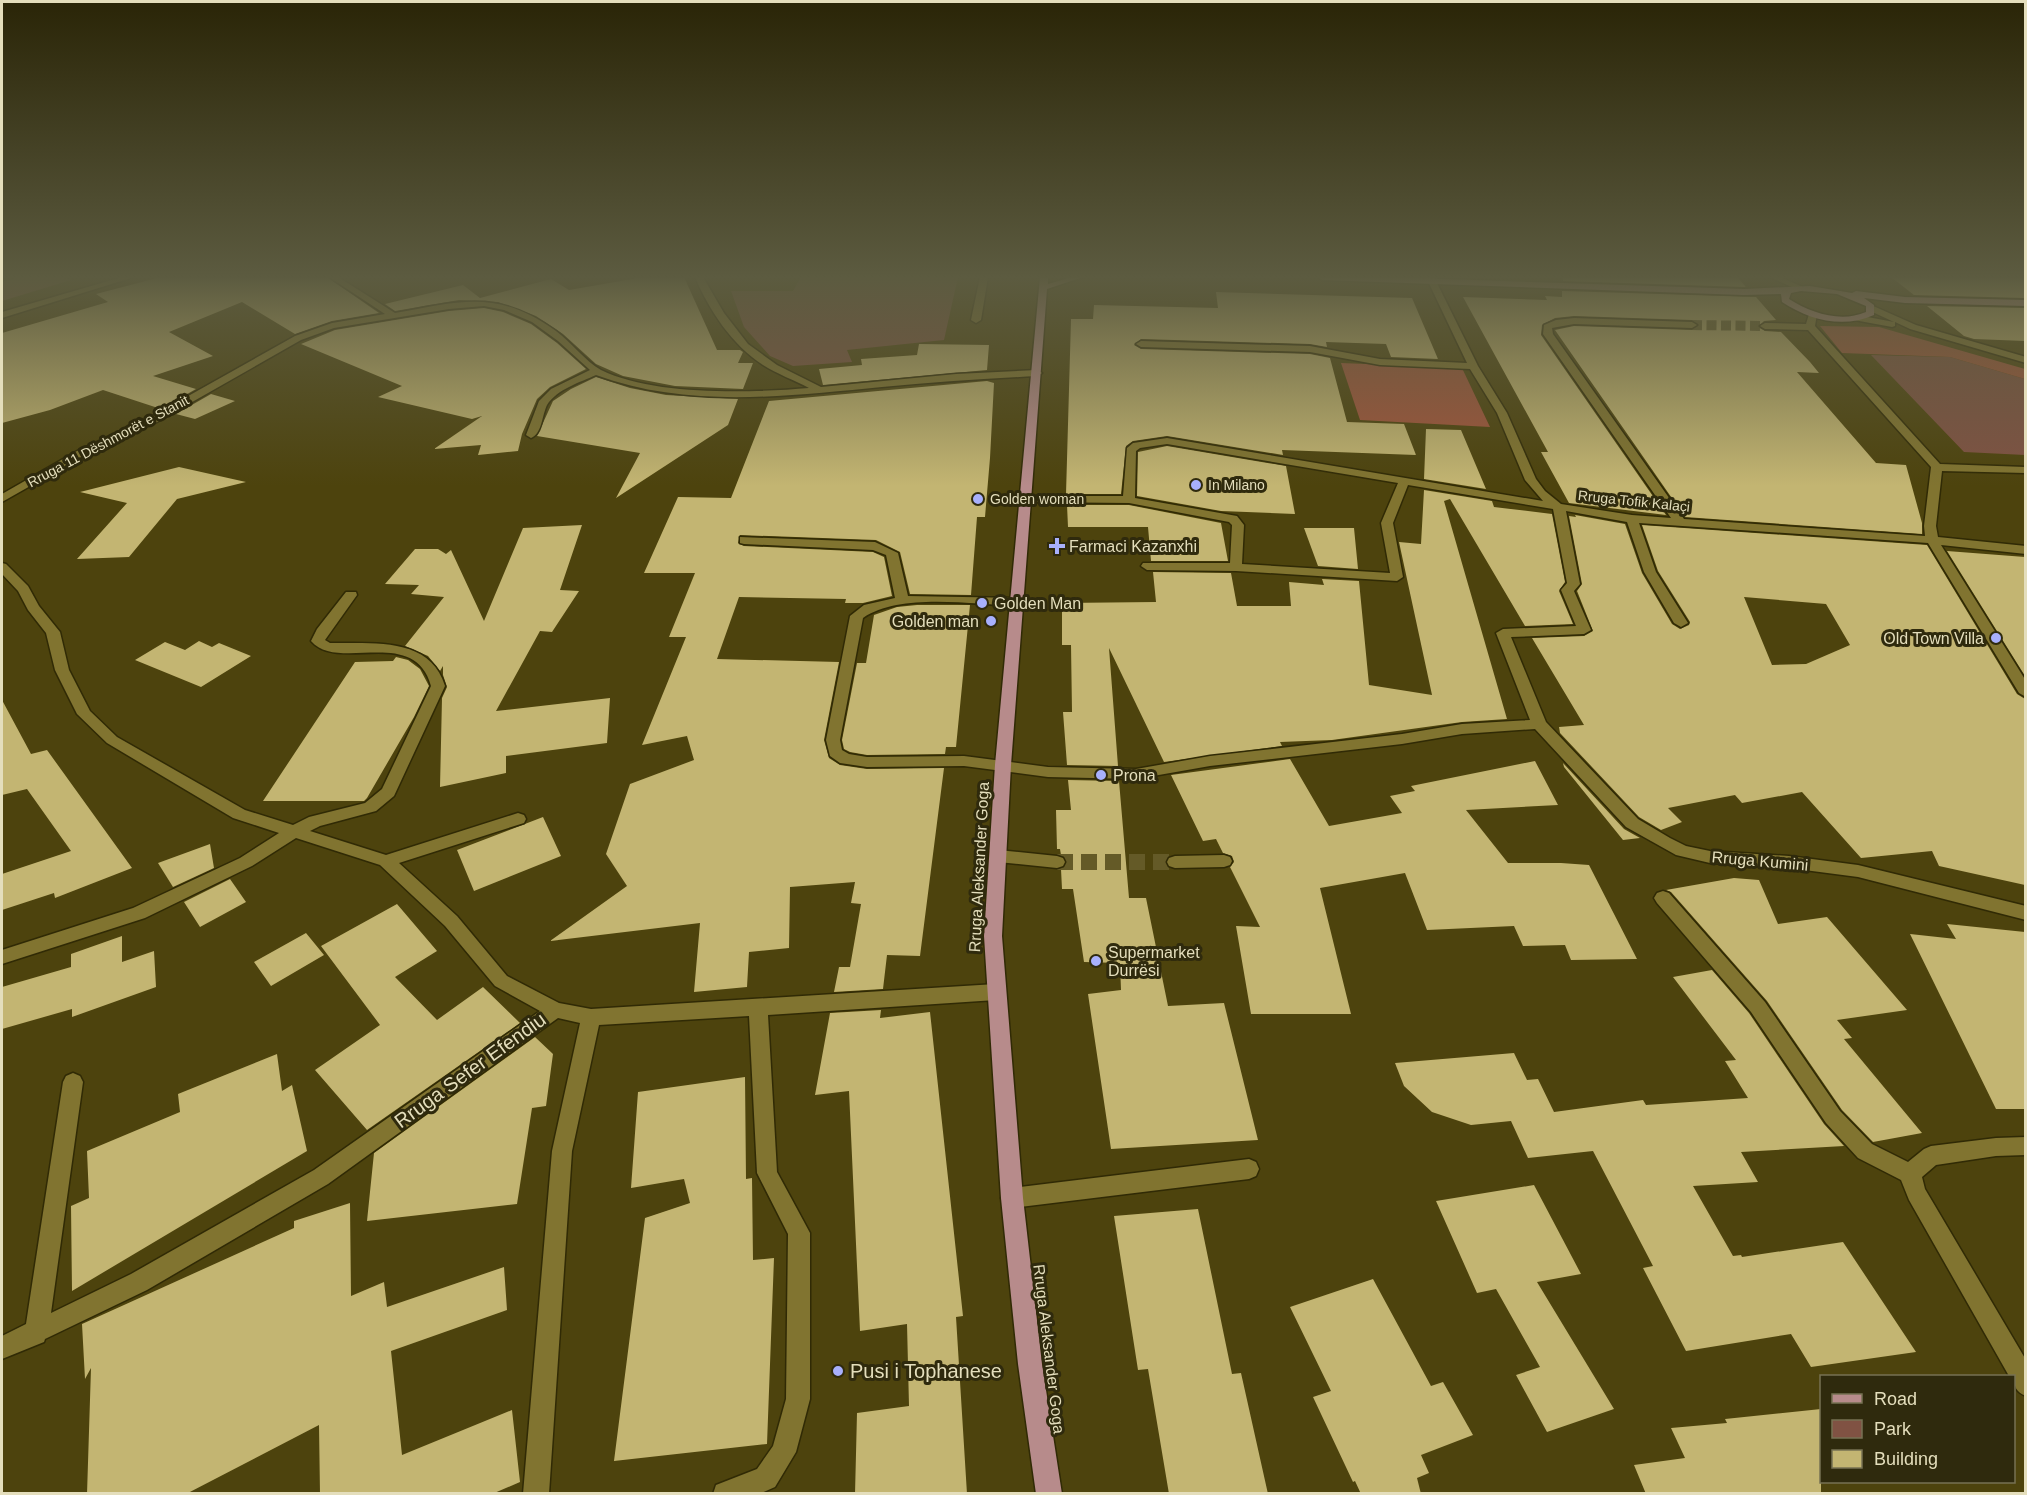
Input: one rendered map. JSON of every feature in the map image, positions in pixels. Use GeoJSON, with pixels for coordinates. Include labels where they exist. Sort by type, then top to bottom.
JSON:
{"type":"FeatureCollection","features":[{"type":"Feature","properties":{"kind":"main road","name":"Rruga Aleksander Goga"},"geometry":{"type":"LineString","coordinates":[[1039,347],[1003,765],[993,936],[1012,1198],[1030,1364],[1049,1494]]}},
{"type":"Feature","properties":{"kind":"street","name":"Rruga 11 Dëshmorët e Stanit"},"geometry":{"type":"LineString","coordinates":[[2,499],[81,453],[153,420],[282,347]]}},
{"type":"Feature","properties":{"kind":"street","name":"Rruga 11 Dëshmorët e Stanit"},"geometry":{"type":"LineString","coordinates":[[569,347],[596,371],[623,381],[673,391],[731,395],[821,391],[956,377],[1037,374]]}},
{"type":"Feature","properties":{"kind":"street"},"geometry":{"type":"LineString","coordinates":[[748,347],[767,363],[802,378],[821,391]]}},
{"type":"Feature","properties":{"kind":"street"},"geometry":{"type":"LineString","coordinates":[[1235,347],[1310,349],[1380,362],[1473,366]]}},
{"type":"Feature","properties":{"kind":"street","name":"Rruga Tofik Kalaçi"},"geometry":{"type":"LineString","coordinates":[[1464,347],[1502,413],[1531,480],[1541,493],[1559,508],[1632,519],[1932,540],[2025,550]]}},
{"type":"Feature","properties":{"kind":"street"},"geometry":{"type":"LineString","coordinates":[[1557,347],[1679,521]]}},
{"type":"Feature","properties":{"kind":"street"},"geometry":{"type":"LineString","coordinates":[[1829,347],[1937,467],[2025,470]]}},
{"type":"Feature","properties":{"kind":"street"},"geometry":{"type":"LineString","coordinates":[[1980,347],[2025,360]]}},
{"type":"Feature","properties":{"kind":"street"},"geometry":{"type":"LineString","coordinates":[[531,435],[543,403],[555,391],[596,371]]}},
{"type":"Feature","properties":{"kind":"street"},"geometry":{"type":"LineString","coordinates":[[1018,602],[902,599],[868,607],[857,616],[833,740],[835,752],[845,759],[867,762],[964,761],[1048,772],[1136,774],[1210,761],[1402,739],[1462,729],[1539,724],[1503,633],[1584,630],[1567,590],[1574,584],[1559,508],[1167,441],[1137,445],[1131,450],[1129,500]]}},
{"type":"Feature","properties":{"kind":"street"},"geometry":{"type":"LineString","coordinates":[[1937,467],[1930,525],[1932,540],[2025,693]]}},
{"type":"Feature","properties":{"kind":"street"},"geometry":{"type":"LineString","coordinates":[[1147,566],[1236,567],[1397,577],[1387,523],[1404,482]]}},
{"type":"Feature","properties":{"kind":"street"},"geometry":{"type":"LineString","coordinates":[[1027,499],[1129,500],[1233,519],[1238,525],[1236,567]]}},
{"type":"Feature","properties":{"kind":"street"},"geometry":{"type":"LineString","coordinates":[[1632,519],[1650,572],[1681,623]]}},
{"type":"Feature","properties":{"kind":"street"},"geometry":{"type":"LineString","coordinates":[[744,540],[875,546],[885,549],[892,553],[902,599]]}},
{"type":"Feature","properties":{"kind":"street"},"geometry":{"type":"LineString","coordinates":[[2,567],[23,589],[33,607],[53,632],[62,670],[84,714],[112,740],[239,814],[386,861],[451,921],[501,981],[555,1010]]}},
{"type":"Feature","properties":{"kind":"street"},"geometry":{"type":"LineString","coordinates":[[2,957],[139,914],[246,862],[315,820],[370,807],[380,801],[388,792],[438,686],[435,674],[418,657],[405,652],[327,646],[318,641],[322,632],[351,595]]}},
{"type":"Feature","properties":{"kind":"street","name":"Rruga Kumini"},"geometry":{"type":"LineString","coordinates":[[1539,724],[1632,823],[1682,851],[1710,857],[1789,862],[1858,871],[1931,887],[2025,913]]}},
{"type":"Feature","properties":{"kind":"street"},"geometry":{"type":"LineString","coordinates":[[386,861],[518,819]]}},
{"type":"Feature","properties":{"kind":"street"},"geometry":{"type":"LineString","coordinates":[[998,856],[1057,862]]}},
{"type":"Feature","properties":{"kind":"street"},"geometry":{"type":"LineString","coordinates":[[1174,862],[1224,861]]}},
{"type":"Feature","properties":{"kind":"street"},"geometry":{"type":"LineString","coordinates":[[1663,898],[1758,1007],[1833,1118],[1865,1150],[1910,1174],[1916,1193],[2025,1384]]}},
{"type":"Feature","properties":{"kind":"street","name":"Rruga Sefer Efendiu"},"geometry":{"type":"LineString","coordinates":[[2,1348],[36,1334],[139,1282],[321,1177],[555,1010],[591,1017],[996,992]]}},
{"type":"Feature","properties":{"kind":"street"},"geometry":{"type":"LineString","coordinates":[[725,1494],[766,1478],[784,1452],[798,1398],[799,1233],[767,1173],[758,1006]]}},
{"type":"Feature","properties":{"kind":"street"},"geometry":{"type":"LineString","coordinates":[[536,1494],[562,1150],[591,1017]]}},
{"type":"Feature","properties":{"kind":"street"},"geometry":{"type":"LineString","coordinates":[[36,1334],[73,1082]]}},
{"type":"Feature","properties":{"kind":"street"},"geometry":{"type":"LineString","coordinates":[[1910,1174],[1931,1156],[1996,1147],[2025,1146]]}},
{"type":"Feature","properties":{"kind":"street"},"geometry":{"type":"LineString","coordinates":[[1012,1198],[1249,1169]]}},
{"type":"Feature","properties":{"kind":"green space"},"geometry":{"type":"Polygon","coordinates":[[[762,347],[878,347],[847,350],[852,362],[793,366],[770,356],[762,347]]]}},
{"type":"Feature","properties":{"kind":"green space"},"geometry":{"type":"Polygon","coordinates":[[[1871,355],[1950,357],[2025,379],[2025,455],[1964,452],[1871,355]]]}},
{"type":"Feature","properties":{"kind":"shaded area"},"geometry":{"type":"Polygon","coordinates":[[[1837,347],[1948,347],[2025,369],[2025,379],[1950,357],[1842,353],[1837,347]]]}},
{"type":"Feature","properties":{"kind":"shaded area"},"geometry":{"type":"Polygon","coordinates":[[[1341,363],[1462,368],[1490,427],[1360,420],[1341,363]]]}},
{"type":"Feature","properties":{"kind":"building"},"geometry":{"type":"Polygon","coordinates":[[[2,347],[196,347],[213,356],[153,376],[196,389],[161,409],[103,390],[50,410],[2,423],[2,347]]]}},
{"type":"Feature","properties":{"kind":"building"},"geometry":{"type":"Polygon","coordinates":[[[308,347],[561,347],[586,369],[550,387],[537,399],[522,434],[518,451],[478,455],[481,445],[434,449],[482,416],[472,419],[378,397],[402,386],[308,347]]]}},
{"type":"Feature","properties":{"kind":"building"},"geometry":{"type":"Polygon","coordinates":[[[577,347],[716,347],[717,350],[740,350],[743,352],[738,363],[753,363],[743,389],[675,386],[623,376],[596,364],[577,347]]]}},
{"type":"Feature","properties":{"kind":"building"},"geometry":{"type":"Polygon","coordinates":[[[918,347],[989,347],[987,370],[823,385],[819,369],[862,365],[861,359],[917,355],[918,347]]]}},
{"type":"Feature","properties":{"kind":"building"},"geometry":{"type":"Polygon","coordinates":[[[1070,347],[1137,347],[1141,349],[1310,354],[1330,358],[1347,422],[1404,424],[1416,455],[1282,450],[1283,455],[1167,436],[1133,441],[1126,446],[1121,494],[1066,494],[1070,347]]]}},
{"type":"Feature","properties":{"kind":"building"},"geometry":{"type":"Polygon","coordinates":[[[1387,347],[1433,347],[1438,359],[1391,357],[1387,347]]]}},
{"type":"Feature","properties":{"kind":"building"},"geometry":{"type":"Polygon","coordinates":[[[1490,347],[1549,347],[1666,515],[1569,503],[1541,452],[1548,452],[1490,347]]]}},
{"type":"Feature","properties":{"kind":"building"},"geometry":{"type":"Polygon","coordinates":[[[1567,347],[1795,347],[1819,373],[1797,372],[1876,463],[1906,465],[1922,523],[1922,534],[1685,517],[1567,347]]]}},
{"type":"Feature","properties":{"kind":"building"},"geometry":{"type":"Polygon","coordinates":[[[596,377],[630,388],[666,395],[738,399],[728,425],[616,498],[640,453],[537,436],[553,401],[596,377]]]}},
{"type":"Feature","properties":{"kind":"building"},"geometry":{"type":"Polygon","coordinates":[[[987,381],[994,383],[990,458],[985,517],[977,517],[971,595],[910,594],[900,552],[876,540],[740,535],[738,543],[744,546],[873,552],[884,557],[892,596],[863,603],[845,603],[846,599],[739,597],[717,659],[839,662],[824,740],[829,758],[840,765],[867,769],[944,768],[920,956],[887,955],[883,989],[834,992],[839,967],[850,967],[861,904],[851,903],[855,882],[790,887],[789,948],[749,952],[747,987],[694,992],[700,923],[550,941],[627,886],[606,854],[630,784],[694,760],[687,736],[642,745],[686,637],[669,637],[695,573],[644,573],[678,497],[731,498],[769,401],[987,381]]]}},
{"type":"Feature","properties":{"kind":"building"},"geometry":{"type":"Polygon","coordinates":[[[211,394],[235,401],[195,419],[176,414],[211,394]]]}},
{"type":"Feature","properties":{"kind":"building"},"geometry":{"type":"Polygon","coordinates":[[[1426,429],[1461,430],[1486,489],[1424,479],[1426,429]]]}},
{"type":"Feature","properties":{"kind":"building"},"geometry":{"type":"Polygon","coordinates":[[[1167,446],[1286,466],[1295,514],[1221,511],[1137,496],[1138,452],[1167,446]]]}},
{"type":"Feature","properties":{"kind":"building"},"geometry":{"type":"Polygon","coordinates":[[[179,467],[246,482],[177,499],[129,557],[77,559],[127,503],[80,492],[179,467]]]}},
{"type":"Feature","properties":{"kind":"building"},"geometry":{"type":"Polygon","coordinates":[[[1424,490],[1492,501],[1494,507],[1552,514],[1565,582],[1559,591],[1573,624],[1525,626],[1450,499],[1444,501],[1507,719],[1462,722],[1332,740],[1280,742],[1282,746],[1164,762],[1109,648],[1118,766],[1067,765],[1063,712],[1072,712],[1071,645],[1062,645],[1062,603],[1156,602],[1153,572],[1231,573],[1237,606],[1291,606],[1289,582],[1324,585],[1322,579],[1359,581],[1369,685],[1432,695],[1399,542],[1421,544],[1424,490]]]}},
{"type":"Feature","properties":{"kind":"building"},"geometry":{"type":"Polygon","coordinates":[[[1067,505],[1129,505],[1221,523],[1228,561],[1151,561],[1148,527],[1068,527],[1067,505]]]}},
{"type":"Feature","properties":{"kind":"building"},"geometry":{"type":"Polygon","coordinates":[[[1575,515],[1625,524],[1642,573],[1672,624],[1680,629],[1689,625],[1690,622],[1658,571],[1642,525],[1927,545],[2017,694],[2025,699],[2025,885],[1939,866],[1932,851],[1861,858],[1802,792],[1742,803],[1735,795],[1668,808],[1682,822],[1661,830],[1639,817],[1560,733],[1559,727],[1584,725],[1532,638],[1584,636],[1593,631],[1577,591],[1582,584],[1569,516],[1576,517],[1575,515]],[[1744,597],[1772,665],[1806,664],[1850,645],[1826,604],[1744,597]]]}},
{"type":"Feature","properties":{"kind":"building"},"geometry":{"type":"Polygon","coordinates":[[[582,525],[560,590],[579,591],[552,632],[540,631],[496,711],[610,698],[607,743],[506,756],[506,773],[440,787],[442,698],[447,687],[443,666],[440,671],[428,656],[405,646],[444,597],[411,594],[419,585],[385,584],[415,549],[438,549],[446,554],[451,550],[484,621],[523,528],[582,525]]]}},
{"type":"Feature","properties":{"kind":"building"},"geometry":{"type":"Polygon","coordinates":[[[1304,528],[1354,528],[1358,569],[1318,566],[1304,528]]]}},
{"type":"Feature","properties":{"kind":"building"},"geometry":{"type":"Polygon","coordinates":[[[1947,551],[2025,557],[2025,676],[1947,551]]]}},
{"type":"Feature","properties":{"kind":"building"},"geometry":{"type":"Polygon","coordinates":[[[970,605],[956,747],[946,747],[945,754],[867,755],[850,752],[844,749],[842,740],[857,663],[866,663],[874,615],[897,607],[970,605]]]}},
{"type":"Feature","properties":{"kind":"building"},"geometry":{"type":"Polygon","coordinates":[[[199,641],[212,647],[219,643],[251,656],[201,687],[135,660],[165,642],[185,650],[199,641]]]}},
{"type":"Feature","properties":{"kind":"building"},"geometry":{"type":"Polygon","coordinates":[[[396,657],[408,660],[420,669],[429,686],[414,717],[367,798],[364,801],[263,801],[355,662],[393,661],[396,657]]]}},
{"type":"Feature","properties":{"kind":"building"},"geometry":{"type":"Polygon","coordinates":[[[2,700],[31,754],[47,750],[132,868],[55,898],[54,893],[2,910],[2,874],[71,851],[27,789],[2,795],[2,700]]]}},
{"type":"Feature","properties":{"kind":"building"},"geometry":{"type":"Polygon","coordinates":[[[1290,759],[1329,826],[1402,813],[1390,796],[1415,791],[1411,786],[1535,761],[1558,805],[1466,810],[1508,863],[1589,865],[1637,959],[1571,960],[1565,945],[1523,946],[1514,926],[1427,930],[1405,873],[1320,888],[1351,1014],[1251,1014],[1236,926],[1260,927],[1230,867],[1234,862],[1232,856],[1223,853],[1216,839],[1203,841],[1171,775],[1290,759]]]}},
{"type":"Feature","properties":{"kind":"building"},"geometry":{"type":"Polygon","coordinates":[[[1563,763],[1624,829],[1640,838],[1623,840],[1563,763]]]}},
{"type":"Feature","properties":{"kind":"building"},"geometry":{"type":"Polygon","coordinates":[[[1068,780],[1119,781],[1129,898],[1146,898],[1168,1006],[1224,1003],[1258,1140],[1111,1149],[1088,994],[1121,990],[1120,963],[1084,962],[1073,889],[1062,889],[1061,869],[1065,867],[1067,861],[1061,855],[1060,849],[1057,849],[1056,810],[1071,810],[1068,780]]]}},
{"type":"Feature","properties":{"kind":"building"},"geometry":{"type":"Polygon","coordinates":[[[543,817],[561,856],[474,891],[457,850],[543,817]]]}},
{"type":"Feature","properties":{"kind":"building"},"geometry":{"type":"Polygon","coordinates":[[[210,844],[214,868],[173,887],[158,863],[210,844]]]}},
{"type":"Feature","properties":{"kind":"building"},"geometry":{"type":"Polygon","coordinates":[[[1734,878],[1759,880],[1778,924],[1827,917],[1907,1010],[1837,1020],[1852,1038],[1844,1039],[1922,1133],[1873,1142],[1842,1110],[1767,1001],[1671,892],[1666,890],[1734,878]]]}},
{"type":"Feature","properties":{"kind":"building"},"geometry":{"type":"Polygon","coordinates":[[[230,879],[246,902],[200,927],[184,902],[230,879]]]}},
{"type":"Feature","properties":{"kind":"building"},"geometry":{"type":"Polygon","coordinates":[[[397,904],[437,951],[395,977],[437,1020],[483,987],[520,1023],[367,1130],[315,1070],[380,1025],[321,946],[397,904]]]}},
{"type":"Feature","properties":{"kind":"building"},"geometry":{"type":"Polygon","coordinates":[[[1947,924],[2025,932],[2025,1109],[1996,1109],[1910,934],[1956,939],[1947,924]]]}},
{"type":"Feature","properties":{"kind":"building"},"geometry":{"type":"Polygon","coordinates":[[[306,933],[324,955],[271,986],[254,962],[306,933]]]}},
{"type":"Feature","properties":{"kind":"building"},"geometry":{"type":"Polygon","coordinates":[[[122,936],[122,962],[154,951],[156,987],[72,1017],[72,1009],[2,1029],[2,987],[71,967],[71,954],[122,936]]]}},
{"type":"Feature","properties":{"kind":"building"},"geometry":{"type":"Polygon","coordinates":[[[1712,970],[1749,1013],[1824,1124],[1844,1146],[1741,1152],[1758,1182],[1693,1186],[1733,1256],[1741,1255],[1742,1257],[1843,1242],[1916,1352],[1811,1367],[1791,1334],[1686,1351],[1643,1268],[1653,1266],[1593,1151],[1528,1158],[1511,1121],[1471,1125],[1432,1112],[1404,1086],[1395,1063],[1514,1053],[1527,1080],[1538,1079],[1554,1112],[1643,1100],[1646,1105],[1748,1098],[1725,1061],[1736,1060],[1673,977],[1712,970]]]}},
{"type":"Feature","properties":{"kind":"building"},"geometry":{"type":"Polygon","coordinates":[[[881,1010],[880,1018],[930,1012],[963,1316],[956,1317],[967,1494],[855,1494],[857,1413],[909,1406],[907,1324],[860,1331],[849,1091],[815,1095],[830,1013],[881,1010]]]}},
{"type":"Feature","properties":{"kind":"building"},"geometry":{"type":"Polygon","coordinates":[[[535,1037],[553,1054],[546,1106],[532,1108],[517,1204],[367,1221],[374,1153],[535,1037]]]}},
{"type":"Feature","properties":{"kind":"building"},"geometry":{"type":"Polygon","coordinates":[[[277,1054],[282,1091],[292,1085],[307,1151],[72,1291],[71,1206],[89,1198],[87,1151],[180,1112],[178,1094],[277,1054]]]}},
{"type":"Feature","properties":{"kind":"building"},"geometry":{"type":"Polygon","coordinates":[[[745,1077],[746,1179],[752,1178],[753,1260],[774,1258],[767,1444],[614,1461],[645,1218],[690,1203],[684,1179],[631,1188],[638,1092],[745,1077]]]}},
{"type":"Feature","properties":{"kind":"building"},"geometry":{"type":"Polygon","coordinates":[[[1534,1185],[1581,1274],[1537,1282],[1614,1409],[1547,1432],[1516,1375],[1540,1367],[1496,1289],[1477,1293],[1436,1201],[1534,1185]]]}},
{"type":"Feature","properties":{"kind":"building"},"geometry":{"type":"Polygon","coordinates":[[[350,1203],[351,1296],[384,1282],[387,1307],[504,1267],[507,1310],[391,1351],[402,1455],[512,1410],[520,1482],[492,1494],[320,1494],[319,1425],[186,1494],[87,1494],[91,1368],[85,1379],[82,1324],[294,1228],[294,1221],[350,1203]]]}},
{"type":"Feature","properties":{"kind":"building"},"geometry":{"type":"Polygon","coordinates":[[[1198,1209],[1232,1374],[1241,1373],[1268,1494],[1169,1494],[1148,1369],[1138,1370],[1114,1216],[1198,1209]]]}},
{"type":"Feature","properties":{"kind":"building"},"geometry":{"type":"Polygon","coordinates":[[[1373,1279],[1431,1386],[1443,1382],[1473,1435],[1421,1455],[1429,1473],[1417,1478],[1421,1494],[1361,1494],[1355,1481],[1353,1482],[1313,1397],[1331,1391],[1290,1307],[1373,1279]]]}},
{"type":"Feature","properties":{"kind":"building"},"geometry":{"type":"Polygon","coordinates":[[[1820,1409],[1821,1494],[1646,1494],[1634,1465],[1685,1458],[1671,1428],[1727,1423],[1725,1419],[1820,1409]]]}},
{"type":"Feature","properties":{"kind":"tunnel"},"geometry":{"type":"LineString","coordinates":[[1057,862],[1175,862]]}},
{"type":"Feature","properties":{"kind":"place","name":"In Milano"},"geometry":{"type":"Point","coordinates":[1196,485]}},
{"type":"Feature","properties":{"kind":"place","name":"Golden woman"},"geometry":{"type":"Point","coordinates":[978,499]}},
{"type":"Feature","properties":{"kind":"place","name":"Farmaci Kazanxhi"},"geometry":{"type":"Point","coordinates":[1057,546]}},
{"type":"Feature","properties":{"kind":"place","name":"Golden Man"},"geometry":{"type":"Point","coordinates":[982,603]}},
{"type":"Feature","properties":{"kind":"place","name":"Golden man"},"geometry":{"type":"Point","coordinates":[991,621]}},
{"type":"Feature","properties":{"kind":"place","name":"Old Town Villa"},"geometry":{"type":"Point","coordinates":[1996,638]}},
{"type":"Feature","properties":{"kind":"place","name":"Prona"},"geometry":{"type":"Point","coordinates":[1101,775]}},
{"type":"Feature","properties":{"kind":"place","name":"Supermarket Durrësi"},"geometry":{"type":"Point","coordinates":[1096,961]}},
{"type":"Feature","properties":{"kind":"place","name":"Pusi i Tophanese"},"geometry":{"type":"Point","coordinates":[838,1371]}}]}
